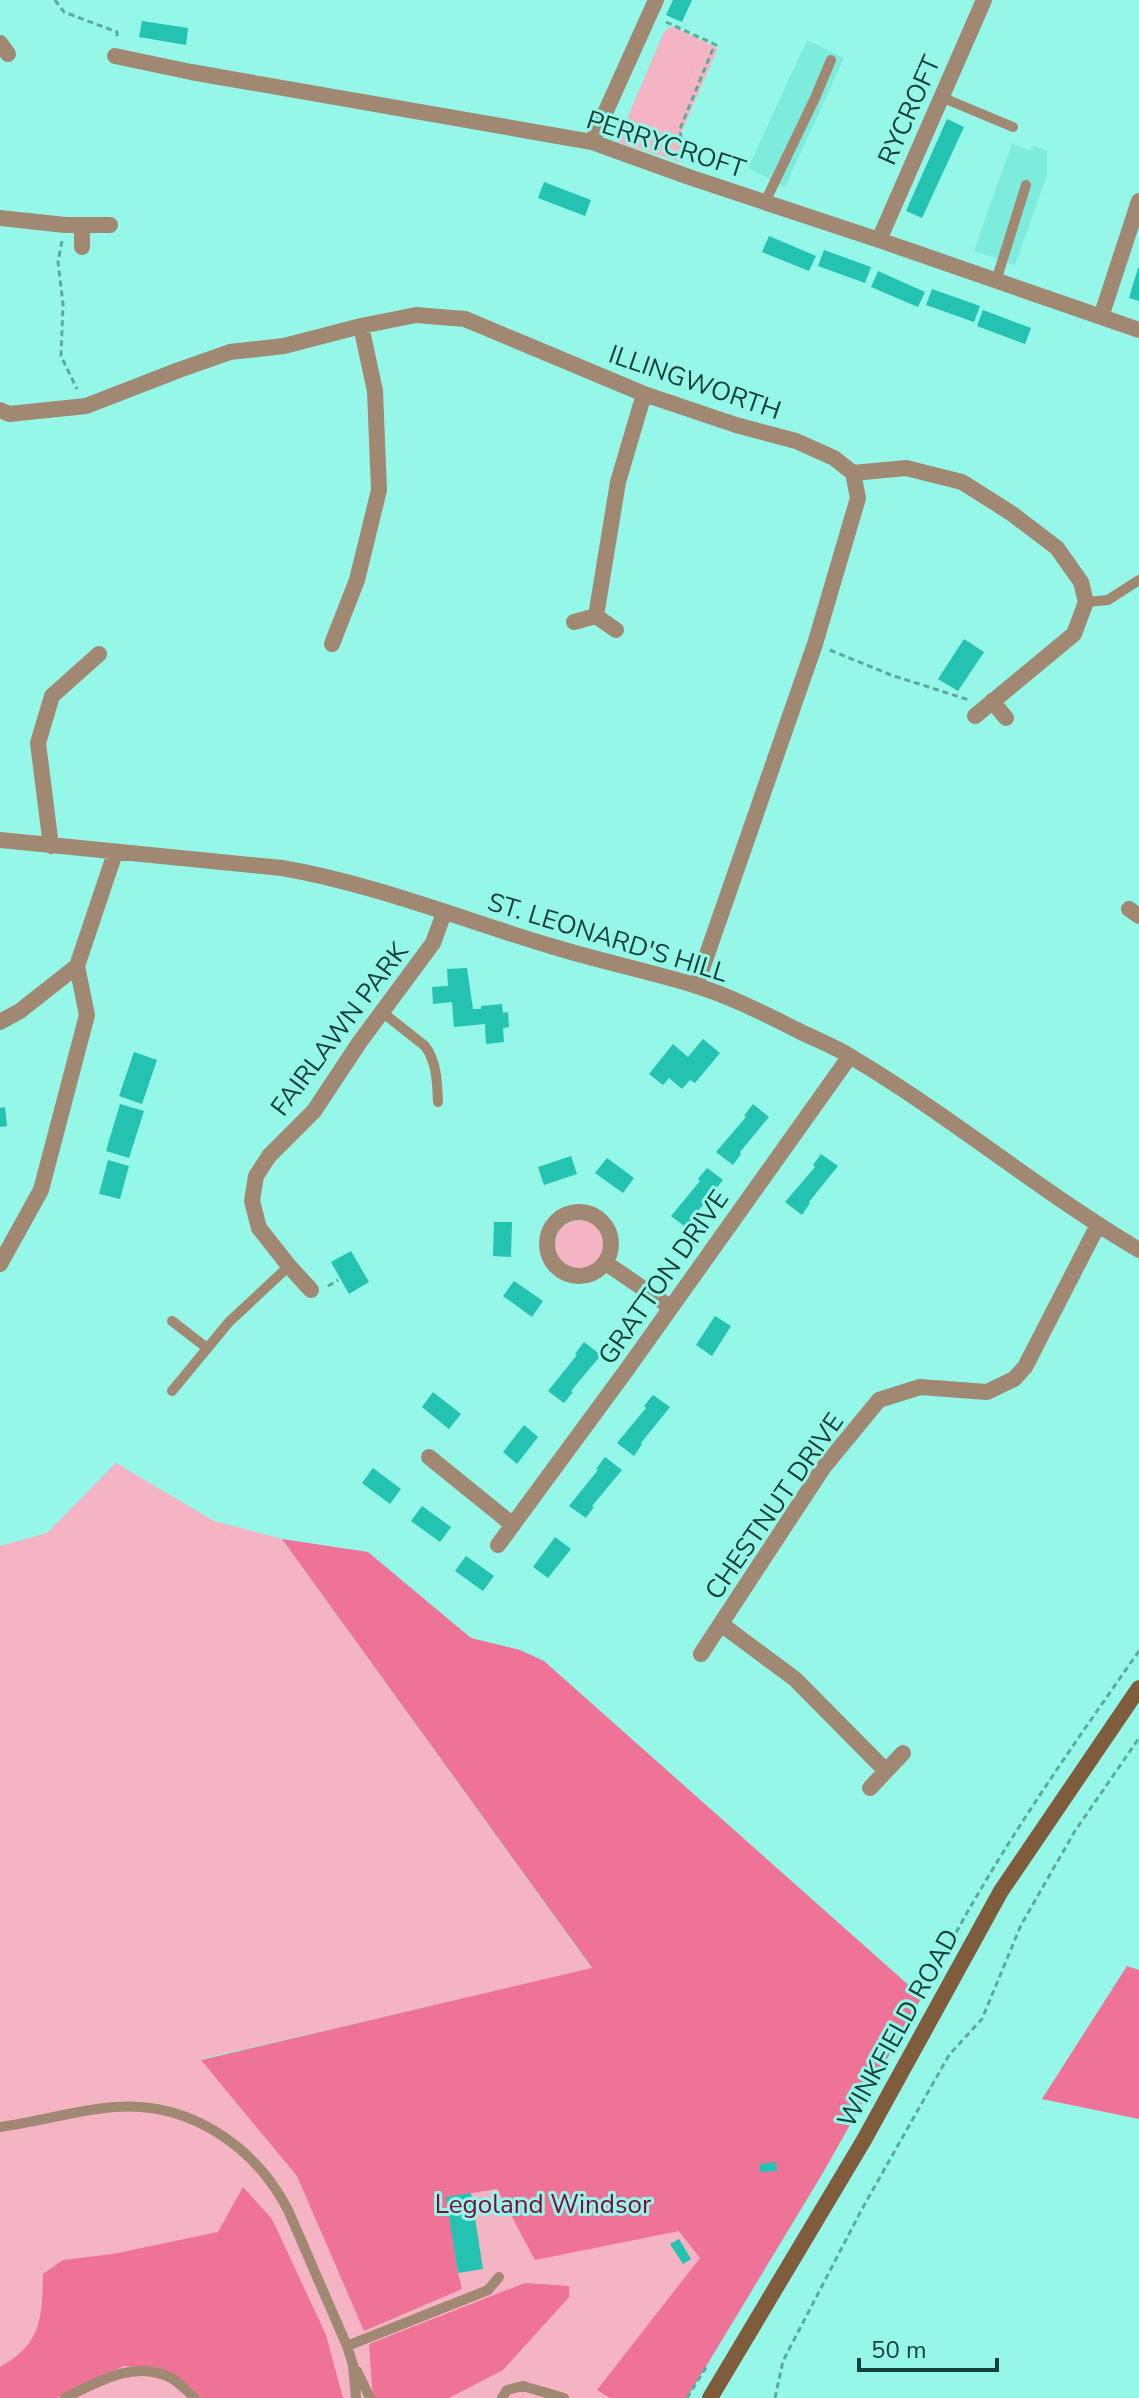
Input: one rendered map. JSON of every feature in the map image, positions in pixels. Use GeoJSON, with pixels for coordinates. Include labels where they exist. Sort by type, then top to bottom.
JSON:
{"type":"FeatureCollection","features":[{"type":"Feature","properties":{"kind":"main road","name":"WINKFIELD ROAD"},"geometry":{"type":"LineString","coordinates":[[710,2398],[864,2140],[1001,1891],[1139,1688]]}},
{"type":"Feature","properties":{"kind":"street","name":"RYCROFT"},"geometry":{"type":"LineString","coordinates":[[879,240],[984,0]]}},
{"type":"Feature","properties":{"kind":"street"},"geometry":{"type":"LineString","coordinates":[[592,142],[653,7]]}},
{"type":"Feature","properties":{"kind":"street","name":"PERRYCROFT"},"geometry":{"type":"LineString","coordinates":[[115,56],[592,142],[1139,330]]}},
{"type":"Feature","properties":{"kind":"street"},"geometry":{"type":"LineString","coordinates":[[1101,317],[1139,201]]}},
{"type":"Feature","properties":{"kind":"street"},"geometry":{"type":"LineString","coordinates":[[0,218],[110,225]]}},
{"type":"Feature","properties":{"kind":"street"},"geometry":{"type":"LineString","coordinates":[[74,225],[82,247]]}},
{"type":"Feature","properties":{"kind":"street","name":"ILLINGWORTH"},"geometry":{"type":"LineString","coordinates":[[0,410],[9,414],[86,406],[230,352],[284,346],[416,315],[465,319],[644,394],[736,425],[796,441],[834,458],[853,473]]}},
{"type":"Feature","properties":{"kind":"street"},"geometry":{"type":"LineString","coordinates":[[332,644],[357,580],[379,490],[375,391],[361,326]]}},
{"type":"Feature","properties":{"kind":"street"},"geometry":{"type":"LineString","coordinates":[[596,616],[618,482],[644,394]]}},
{"type":"Feature","properties":{"kind":"street"},"geometry":{"type":"LineString","coordinates":[[696,986],[815,644],[858,498],[853,473],[906,468],[962,482],[1011,513],[1057,548],[1081,582],[1086,602],[1074,634],[984,708],[1006,718]]}},
{"type":"Feature","properties":{"kind":"street"},"geometry":{"type":"LineString","coordinates":[[574,622],[596,616]]}},
{"type":"Feature","properties":{"kind":"street"},"geometry":{"type":"LineString","coordinates":[[596,616],[616,630]]}},
{"type":"Feature","properties":{"kind":"street"},"geometry":{"type":"LineString","coordinates":[[51,846],[38,743],[52,696],[99,654]]}},
{"type":"Feature","properties":{"kind":"street","name":"ST. LEONARD'S HILL"},"geometry":{"type":"LineString","coordinates":[[0,840],[308,872],[377,889],[444,913],[696,986],[743,1004],[850,1056],[1139,1250]]}},
{"type":"Feature","properties":{"kind":"street"},"geometry":{"type":"LineString","coordinates":[[0,1264],[41,1190],[87,1015],[77,966],[115,853]]}},
{"type":"Feature","properties":{"kind":"street","name":"FAIRLAWN PARK"},"geometry":{"type":"LineString","coordinates":[[316,1290],[289,1266],[265,1237],[252,1201],[256,1176],[269,1156],[314,1111],[433,943],[444,913]]}},
{"type":"Feature","properties":{"kind":"street"},"geometry":{"type":"LineString","coordinates":[[0,1022],[20,1011],[77,966]]}},
{"type":"Feature","properties":{"kind":"street","name":"GRATTON DRIVE"},"geometry":{"type":"LineString","coordinates":[[498,1545],[850,1056]]}},
{"type":"Feature","properties":{"kind":"street"},"geometry":{"type":"LineString","coordinates":[[576,1212],[596,1217],[610,1232],[612,1243],[606,1263],[599,1271],[578,1277],[558,1269],[547,1251],[547,1240],[554,1222],[576,1212]]}},
{"type":"Feature","properties":{"kind":"street","name":"CHESTNUT DRIVE"},"geometry":{"type":"LineString","coordinates":[[701,1654],[823,1468],[879,1400],[920,1387],[987,1392],[1020,1373],[1098,1225]]}},
{"type":"Feature","properties":{"kind":"street"},"geometry":{"type":"LineString","coordinates":[[606,1263],[670,1307]]}},
{"type":"Feature","properties":{"kind":"street"},"geometry":{"type":"LineString","coordinates":[[429,1457],[513,1525]]}},
{"type":"Feature","properties":{"kind":"street","name":"CHESTNUT DRIVE"},"geometry":{"type":"LineString","coordinates":[[721,1624],[795,1679],[886,1771]]}},
{"type":"Feature","properties":{"kind":"street"},"geometry":{"type":"LineString","coordinates":[[870,1788],[903,1753]]}},
{"type":"Feature","properties":{"kind":"lane"},"geometry":{"type":"LineString","coordinates":[[765,202],[831,60]]}},
{"type":"Feature","properties":{"kind":"lane"},"geometry":{"type":"LineString","coordinates":[[941,97],[1013,127]]}},
{"type":"Feature","properties":{"kind":"lane"},"geometry":{"type":"LineString","coordinates":[[996,281],[1026,185]]}},
{"type":"Feature","properties":{"kind":"lane"},"geometry":{"type":"LineString","coordinates":[[1086,602],[1108,600],[1139,580]]}},
{"type":"Feature","properties":{"kind":"lane"},"geometry":{"type":"LineString","coordinates":[[382,1012],[429,1051],[438,1102]]}},
{"type":"Feature","properties":{"kind":"lane"},"geometry":{"type":"LineString","coordinates":[[172,1391],[229,1322],[289,1266]]}},
{"type":"Feature","properties":{"kind":"lane"},"geometry":{"type":"LineString","coordinates":[[172,1321],[207,1348]]}},
{"type":"Feature","properties":{"kind":"lane"},"geometry":{"type":"LineString","coordinates":[[0,2127],[128,2106],[177,2114],[222,2135],[254,2161],[280,2195],[370,2398]]}},
{"type":"Feature","properties":{"kind":"lane"},"geometry":{"type":"LineString","coordinates":[[347,2346],[488,2290],[499,2277]]}},
{"type":"Feature","properties":{"kind":"lane"},"geometry":{"type":"LineString","coordinates":[[353,2365],[356,2398]]}},
{"type":"Feature","properties":{"kind":"lane"},"geometry":{"type":"LineString","coordinates":[[65,2398],[108,2376],[132,2371],[155,2371],[174,2379],[195,2398]]}},
{"type":"Feature","properties":{"kind":"lane"},"geometry":{"type":"LineString","coordinates":[[502,2398],[507,2390],[523,2386],[564,2398]]}},
{"type":"Feature","properties":{"kind":"path"},"geometry":{"type":"LineString","coordinates":[[55,0],[64,12],[117,32],[115,56]]}},
{"type":"Feature","properties":{"kind":"path"},"geometry":{"type":"LineString","coordinates":[[653,7],[716,45],[680,129],[683,163],[689,177]]}},
{"type":"Feature","properties":{"kind":"path"},"geometry":{"type":"LineString","coordinates":[[74,225],[58,262],[63,304],[61,356],[86,406]]}},
{"type":"Feature","properties":{"kind":"path"},"geometry":{"type":"LineString","coordinates":[[815,644],[984,708]]}},
{"type":"Feature","properties":{"kind":"path"},"geometry":{"type":"LineString","coordinates":[[316,1290],[338,1280]]}},
{"type":"Feature","properties":{"kind":"path"},"geometry":{"type":"LineString","coordinates":[[775,2398],[783,2361],[862,2209],[949,2055],[982,2019],[1021,1925],[1075,1831],[1139,1738]]}},
{"type":"Feature","properties":{"kind":"shaded area"},"geometry":{"type":"Polygon","coordinates":[[[807,40],[844,58],[785,187],[748,168],[807,40]]]}},
{"type":"Feature","properties":{"kind":"shaded area"},"geometry":{"type":"Polygon","coordinates":[[[1012,143],[1030,151],[1033,146],[1047,150],[1047,175],[1015,265],[974,251],[1012,143]]]}},
{"type":"Feature","properties":{"kind":"green space"},"geometry":{"type":"Polygon","coordinates":[[[672,26],[717,48],[681,133],[684,161],[680,162],[617,142],[664,32],[672,26]]]}},
{"type":"Feature","properties":{"kind":"green space"},"geometry":{"type":"Polygon","coordinates":[[[580,1220],[598,1227],[605,1245],[598,1263],[580,1270],[562,1263],[555,1245],[562,1227],[580,1220]]]}},
{"type":"Feature","properties":{"kind":"green space","name":"Legoland Windsor"},"geometry":{"type":"Polygon","coordinates":[[[116,1463],[214,1521],[282,1539],[592,1969],[201,2059],[214,2076],[798,2144],[655,2398],[0,2398],[0,1546],[47,1533],[116,1463]]]}},
{"type":"Feature","properties":{"kind":"green space","name":"Legoland Windsor"},"geometry":{"type":"Polygon","coordinates":[[[282,1539],[368,1552],[471,1638],[520,1650],[544,1661],[922,1997],[824,2171],[687,2398],[610,2398],[597,2390],[700,2258],[679,2231],[535,2260],[497,2189],[447,2197],[462,2289],[364,2331],[297,2176],[201,2060],[592,1968],[282,1539]]]}},
{"type":"Feature","properties":{"kind":"green space"},"geometry":{"type":"Polygon","coordinates":[[[1127,1966],[1139,1970],[1139,2119],[1042,2099],[1127,1966]]]}},
{"type":"Feature","properties":{"kind":"green space"},"geometry":{"type":"Polygon","coordinates":[[[243,2187],[272,2219],[326,2335],[343,2398],[201,2398],[192,2388],[157,2367],[124,2366],[57,2398],[0,2398],[0,2367],[24,2349],[37,2328],[43,2274],[63,2260],[113,2254],[218,2232],[243,2187]]]}},
{"type":"Feature","properties":{"kind":"green space"},"geometry":{"type":"Polygon","coordinates":[[[525,2283],[569,2286],[569,2297],[503,2370],[449,2398],[373,2398],[369,2344],[525,2283]]]}},
{"type":"Feature","properties":{"kind":"building"},"geometry":{"type":"Polygon","coordinates":[[[673,0],[692,0],[682,22],[666,15],[673,0]]]}},
{"type":"Feature","properties":{"kind":"building"},"geometry":{"type":"Polygon","coordinates":[[[142,21],[188,28],[186,45],[139,37],[142,21]]]}},
{"type":"Feature","properties":{"kind":"building"},"geometry":{"type":"Polygon","coordinates":[[[947,119],[964,127],[922,218],[906,211],[947,119]]]}},
{"type":"Feature","properties":{"kind":"building"},"geometry":{"type":"Polygon","coordinates":[[[544,182],[591,200],[585,216],[538,198],[544,182]]]}},
{"type":"Feature","properties":{"kind":"building"},"geometry":{"type":"Polygon","coordinates":[[[769,236],[816,256],[809,271],[762,252],[769,236]]]}},
{"type":"Feature","properties":{"kind":"building"},"geometry":{"type":"Polygon","coordinates":[[[824,250],[871,267],[865,283],[818,266],[824,250]]]}},
{"type":"Feature","properties":{"kind":"building"},"geometry":{"type":"Polygon","coordinates":[[[1139,268],[1139,301],[1129,298],[1139,268]]]}},
{"type":"Feature","properties":{"kind":"building"},"geometry":{"type":"Polygon","coordinates":[[[878,271],[925,292],[918,307],[871,287],[878,271]]]}},
{"type":"Feature","properties":{"kind":"building"},"geometry":{"type":"Polygon","coordinates":[[[932,289],[980,306],[974,322],[926,305],[932,289]]]}},
{"type":"Feature","properties":{"kind":"building"},"geometry":{"type":"Polygon","coordinates":[[[983,310],[1031,328],[1025,344],[977,326],[983,310]]]}},
{"type":"Feature","properties":{"kind":"building"},"geometry":{"type":"Polygon","coordinates":[[[964,639],[984,652],[958,691],[938,679],[964,639]]]}},
{"type":"Feature","properties":{"kind":"building"},"geometry":{"type":"Polygon","coordinates":[[[467,968],[473,1009],[502,1004],[503,1013],[508,1012],[509,1027],[503,1028],[504,1042],[486,1044],[485,1024],[454,1027],[452,1002],[433,1004],[432,987],[448,986],[447,969],[467,968]]]}},
{"type":"Feature","properties":{"kind":"building"},"geometry":{"type":"Polygon","coordinates":[[[703,1039],[720,1053],[695,1083],[690,1080],[682,1089],[669,1078],[663,1085],[649,1074],[673,1044],[688,1057],[703,1039]]]}},
{"type":"Feature","properties":{"kind":"building"},"geometry":{"type":"Polygon","coordinates":[[[134,1052],[157,1060],[142,1104],[119,1096],[134,1052]]]}},
{"type":"Feature","properties":{"kind":"building"},"geometry":{"type":"Polygon","coordinates":[[[120,1104],[144,1111],[129,1158],[106,1151],[120,1104]]]}},
{"type":"Feature","properties":{"kind":"building"},"geometry":{"type":"Polygon","coordinates":[[[753,1104],[769,1117],[733,1165],[716,1152],[753,1104]]]}},
{"type":"Feature","properties":{"kind":"building"},"geometry":{"type":"Polygon","coordinates":[[[5,1107],[7,1126],[0,1127],[0,1108],[5,1107]]]}},
{"type":"Feature","properties":{"kind":"building"},"geometry":{"type":"Polygon","coordinates":[[[821,1154],[838,1166],[802,1215],[785,1202],[815,1167],[813,1165],[821,1154]]]}},
{"type":"Feature","properties":{"kind":"building"},"geometry":{"type":"Polygon","coordinates":[[[571,1156],[577,1174],[544,1185],[538,1167],[571,1156]]]}},
{"type":"Feature","properties":{"kind":"building"},"geometry":{"type":"Polygon","coordinates":[[[607,1158],[634,1178],[623,1193],[595,1173],[607,1158]]]}},
{"type":"Feature","properties":{"kind":"building"},"geometry":{"type":"Polygon","coordinates":[[[108,1160],[129,1166],[120,1199],[99,1194],[108,1160]]]}},
{"type":"Feature","properties":{"kind":"building"},"geometry":{"type":"Polygon","coordinates":[[[707,1168],[723,1180],[687,1228],[671,1216],[707,1168]]]}},
{"type":"Feature","properties":{"kind":"building"},"geometry":{"type":"Polygon","coordinates":[[[494,1222],[512,1222],[511,1257],[493,1256],[494,1222]]]}},
{"type":"Feature","properties":{"kind":"building"},"geometry":{"type":"Polygon","coordinates":[[[351,1251],[369,1282],[349,1294],[331,1262],[351,1251]]]}},
{"type":"Feature","properties":{"kind":"building"},"geometry":{"type":"Polygon","coordinates":[[[514,1281],[543,1301],[532,1317],[503,1296],[514,1281]]]}},
{"type":"Feature","properties":{"kind":"building"},"geometry":{"type":"Polygon","coordinates":[[[715,1316],[731,1326],[712,1356],[696,1345],[715,1316]]]}},
{"type":"Feature","properties":{"kind":"building"},"geometry":{"type":"Polygon","coordinates":[[[584,1342],[601,1355],[564,1403],[548,1391],[584,1342]]]}},
{"type":"Feature","properties":{"kind":"building"},"geometry":{"type":"Polygon","coordinates":[[[433,1392],[461,1414],[449,1429],[422,1407],[433,1392]]]}},
{"type":"Feature","properties":{"kind":"building"},"geometry":{"type":"Polygon","coordinates":[[[653,1395],[670,1407],[634,1456],[617,1443],[653,1395]]]}},
{"type":"Feature","properties":{"kind":"building"},"geometry":{"type":"Polygon","coordinates":[[[524,1425],[538,1437],[517,1464],[503,1452],[524,1425]]]}},
{"type":"Feature","properties":{"kind":"building"},"geometry":{"type":"Polygon","coordinates":[[[605,1457],[622,1470],[586,1518],[569,1506],[605,1457]]]}},
{"type":"Feature","properties":{"kind":"building"},"geometry":{"type":"Polygon","coordinates":[[[373,1468],[401,1489],[390,1504],[362,1483],[373,1468]]]}},
{"type":"Feature","properties":{"kind":"building"},"geometry":{"type":"Polygon","coordinates":[[[422,1506],[451,1527],[440,1542],[411,1521],[422,1506]]]}},
{"type":"Feature","properties":{"kind":"building"},"geometry":{"type":"Polygon","coordinates":[[[555,1537],[571,1549],[548,1578],[533,1567],[555,1537]]]}},
{"type":"Feature","properties":{"kind":"building"},"geometry":{"type":"Polygon","coordinates":[[[466,1556],[494,1576],[483,1591],[455,1571],[466,1556]]]}},
{"type":"Feature","properties":{"kind":"building"},"geometry":{"type":"Polygon","coordinates":[[[776,2162],[777,2171],[760,2172],[760,2164],[776,2162]]]}},
{"type":"Feature","properties":{"kind":"building"},"geometry":{"type":"Polygon","coordinates":[[[471,2193],[483,2269],[458,2273],[446,2197],[471,2193]]]}},
{"type":"Feature","properties":{"kind":"building"},"geometry":{"type":"Polygon","coordinates":[[[679,2239],[691,2259],[683,2264],[670,2244],[679,2239]]]}}]}
